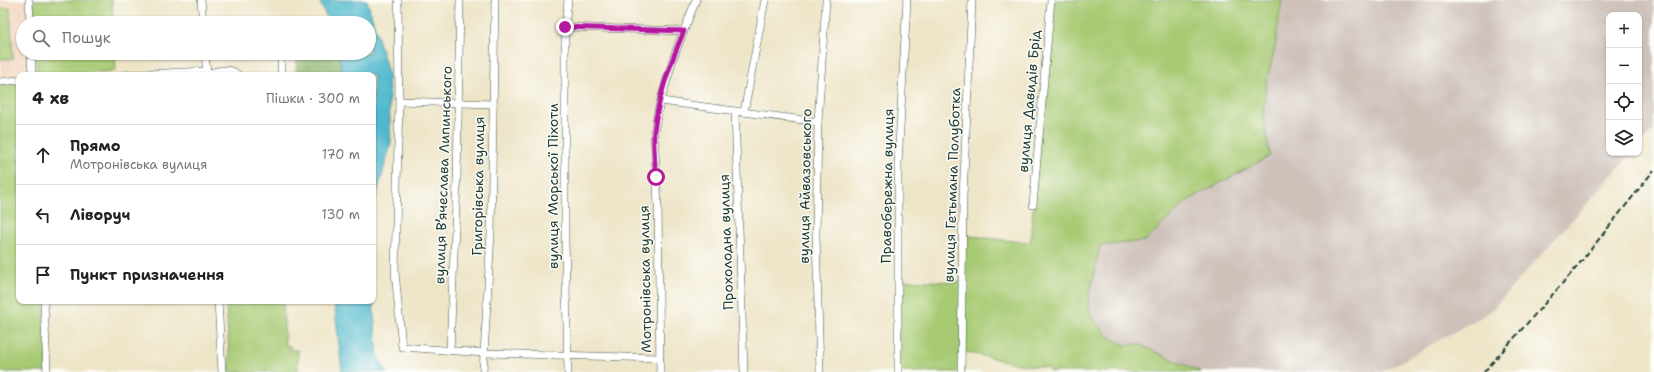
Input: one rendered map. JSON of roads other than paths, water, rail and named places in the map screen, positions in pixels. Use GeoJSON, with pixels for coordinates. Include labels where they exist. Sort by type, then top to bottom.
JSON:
{"type":"FeatureCollection","features":[{"type":"Feature","properties":{"kind":"street"},"geometry":{"type":"LineString","coordinates":[[28,0],[29,16]]}},
{"type":"Feature","properties":{"kind":"street"},"geometry":{"type":"LineString","coordinates":[[201,0],[202,16]]}},
{"type":"Feature","properties":{"kind":"street"},"geometry":{"type":"LineString","coordinates":[[398,0],[399,101],[396,271],[402,347],[485,353],[659,358]]}},
{"type":"Feature","properties":{"kind":"street","name":"вулиця В’ячеслава Липинського"},"geometry":{"type":"LineString","coordinates":[[450,350],[457,181],[460,0]]}},
{"type":"Feature","properties":{"kind":"street","name":"Григорівська вулиця"},"geometry":{"type":"LineString","coordinates":[[483,372],[491,233],[495,0]]}},
{"type":"Feature","properties":{"kind":"street","name":"вулиця Морської Піхоти"},"geometry":{"type":"LineString","coordinates":[[568,0],[565,27],[568,372]]}},
{"type":"Feature","properties":{"kind":"street","name":"Мотронівська вулиця"},"geometry":{"type":"LineString","coordinates":[[660,372],[658,205],[654,141],[656,121],[674,56],[696,0]]}},
{"type":"Feature","properties":{"kind":"street"},"geometry":{"type":"LineString","coordinates":[[744,112],[765,0]]}},
{"type":"Feature","properties":{"kind":"street","name":"вулиця Айвазовського"},"geometry":{"type":"LineString","coordinates":[[820,372],[816,236],[818,122],[826,0]]}},
{"type":"Feature","properties":{"kind":"street","name":"Правобережна вулиця"},"geometry":{"type":"LineString","coordinates":[[898,372],[898,164],[907,0]]}},
{"type":"Feature","properties":{"kind":"street","name":"вулиця Гетьмана Полуботка"},"geometry":{"type":"LineString","coordinates":[[961,372],[963,197],[972,0]]}},
{"type":"Feature","properties":{"kind":"street","name":"вулиця Давидів Брід"},"geometry":{"type":"LineString","coordinates":[[1033,205],[1051,0]]}},
{"type":"Feature","properties":{"kind":"street"},"geometry":{"type":"LineString","coordinates":[[565,27],[684,31]]}},
{"type":"Feature","properties":{"kind":"street"},"geometry":{"type":"LineString","coordinates":[[31,60],[32,72]]}},
{"type":"Feature","properties":{"kind":"street"},"geometry":{"type":"LineString","coordinates":[[206,60],[207,72]]}},
{"type":"Feature","properties":{"kind":"street"},"geometry":{"type":"LineString","coordinates":[[281,60],[281,72]]}},
{"type":"Feature","properties":{"kind":"street"},"geometry":{"type":"LineString","coordinates":[[215,72],[230,70],[236,72]]}},
{"type":"Feature","properties":{"kind":"street"},"geometry":{"type":"LineString","coordinates":[[0,82],[16,80]]}},
{"type":"Feature","properties":{"kind":"street"},"geometry":{"type":"LineString","coordinates":[[399,101],[493,104]]}},
{"type":"Feature","properties":{"kind":"street"},"geometry":{"type":"LineString","coordinates":[[661,101],[818,122]]}},
{"type":"Feature","properties":{"kind":"street","name":"Прохолодна вулиця"},"geometry":{"type":"LineString","coordinates":[[735,112],[744,372]]}},
{"type":"Feature","properties":{"kind":"street"},"geometry":{"type":"LineString","coordinates":[[44,304],[47,372]]}},
{"type":"Feature","properties":{"kind":"street"},"geometry":{"type":"LineString","coordinates":[[218,304],[222,372]]}},
{"type":"Feature","properties":{"kind":"water"},"geometry":{"type":"Polygon","coordinates":[[[319,0],[367,0],[372,16],[326,16],[319,0]]]}},
{"type":"Feature","properties":{"kind":"water"},"geometry":{"type":"Polygon","coordinates":[[[376,31],[388,72],[391,143],[376,197],[376,72],[342,72],[340,60],[376,60],[376,31]]]}},
{"type":"Feature","properties":{"kind":"water"},"geometry":{"type":"Polygon","coordinates":[[[334,304],[373,304],[378,357],[387,372],[342,372],[334,304]]]}},
{"type":"Feature","properties":{"kind":"railway"},"geometry":{"type":"LineString","coordinates":[[1484,372],[1576,268],[1654,170]]}}]}
